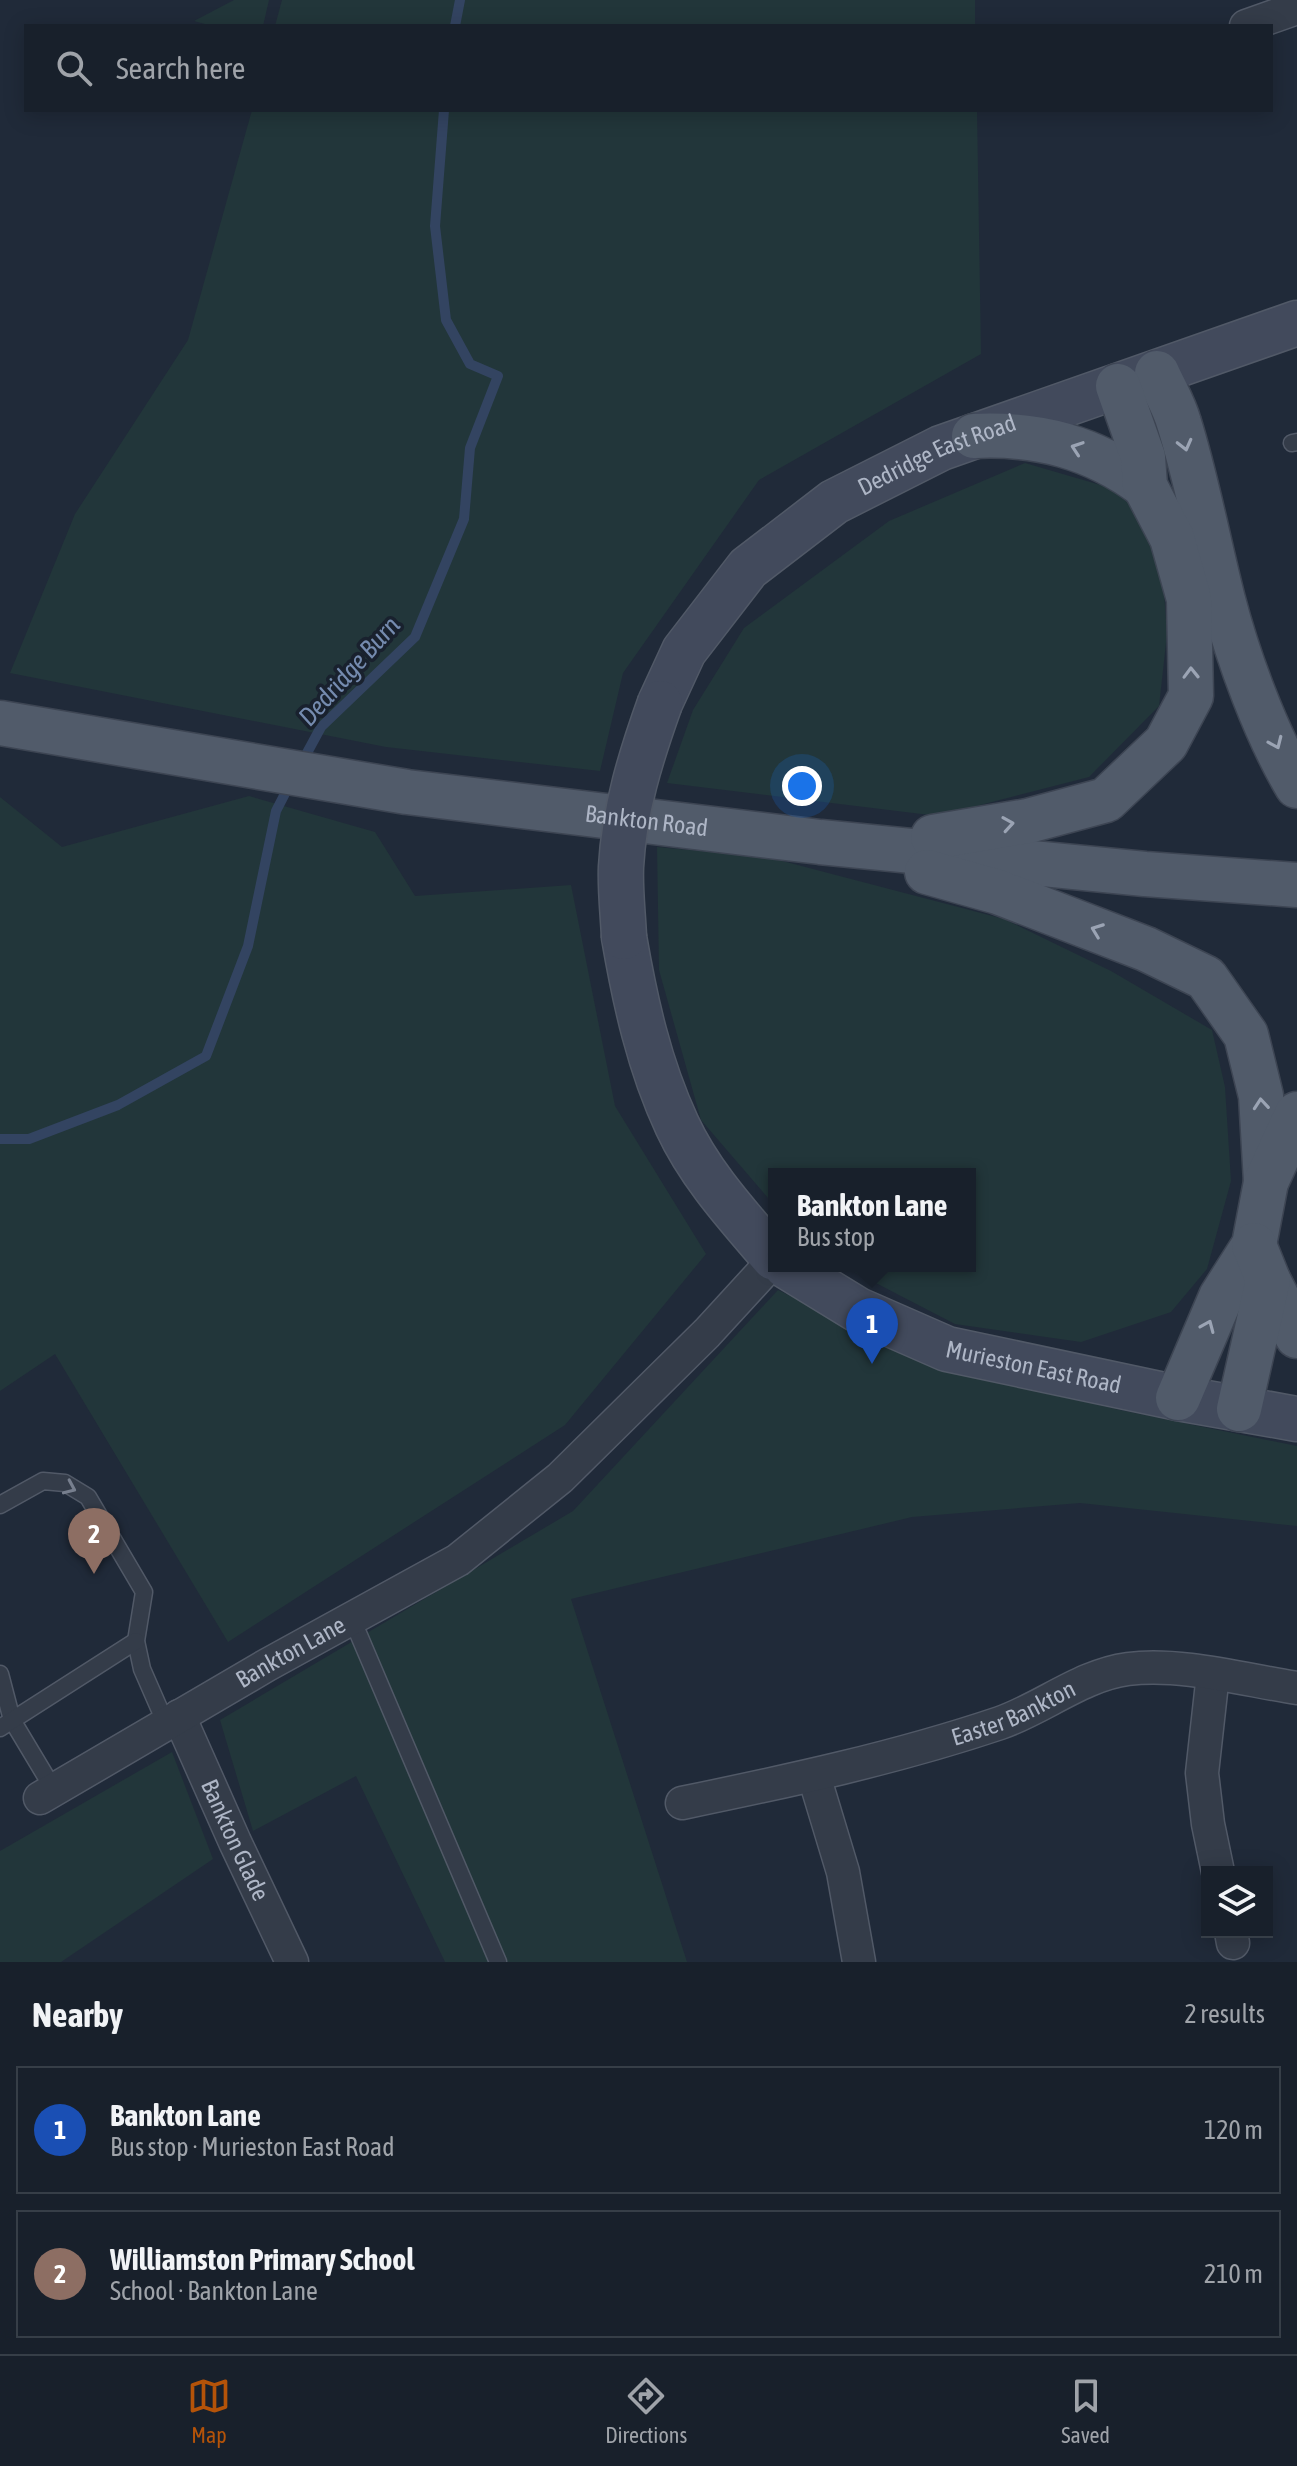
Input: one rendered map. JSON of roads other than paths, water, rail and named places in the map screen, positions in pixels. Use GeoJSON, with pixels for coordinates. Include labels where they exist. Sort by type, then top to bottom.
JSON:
{"type":"FeatureCollection","features":[{"type":"Feature","properties":{"kind":"main road"},"geometry":{"type":"LineString","coordinates":[[876,846],[1028,821],[1106,800],[1166,743],[1191,696],[1189,599],[1172,538],[1145,486],[1137,379]]}},
{"type":"Feature","properties":{"kind":"main road"},"geometry":{"type":"LineString","coordinates":[[1137,379],[1178,420],[1210,536],[1224,602],[1247,672],[1276,745],[1297,786]]}},
{"type":"Feature","properties":{"kind":"main road"},"geometry":{"type":"LineString","coordinates":[[974,436],[1026,436],[1074,446],[1112,464],[1145,486]]}},
{"type":"Feature","properties":{"kind":"main road","name":"Bankton Road"},"geometry":{"type":"LineString","coordinates":[[0,723],[407,792],[820,842],[1145,874],[1297,885]]}},
{"type":"Feature","properties":{"kind":"main road"},"geometry":{"type":"LineString","coordinates":[[820,842],[998,892],[1146,949],[1206,978],[1246,1035],[1261,1096],[1266,1182],[1259,1308],[1239,1409]]}},
{"type":"Feature","properties":{"kind":"main road"},"geometry":{"type":"LineString","coordinates":[[1266,1182],[1297,1114]]}},
{"type":"Feature","properties":{"kind":"main road"},"geometry":{"type":"LineString","coordinates":[[1261,1262],[1297,1336]]}},
{"type":"Feature","properties":{"kind":"main road"},"geometry":{"type":"LineString","coordinates":[[1178,1398],[1221,1297],[1261,1262]]}},
{"type":"Feature","properties":{"kind":"street"},"geometry":{"type":"LineString","coordinates":[[1252,24],[1297,8]]}},
{"type":"Feature","properties":{"kind":"street","name":"Dedridge East Road"},"geometry":{"type":"LineString","coordinates":[[768,1252],[721,1196],[677,1126],[644,1036],[624,937],[621,868],[628,808],[639,762],[660,703],[684,651],[748,568],[834,502],[941,448],[1297,323]]}},
{"type":"Feature","properties":{"kind":"street","name":"Bankton Lane"},"geometry":{"type":"LineString","coordinates":[[47,1794],[172,1720],[458,1560],[560,1478],[707,1333],[768,1266]]}},
{"type":"Feature","properties":{"kind":"street","name":"Murieston East Road"},"geometry":{"type":"LineString","coordinates":[[796,1272],[858,1310],[947,1349],[1178,1398],[1297,1419]]}},
{"type":"Feature","properties":{"kind":"street","name":"Easter Bankton"},"geometry":{"type":"LineString","coordinates":[[682,1803],[814,1776],[921,1748],[1004,1721],[1094,1679],[1128,1669],[1171,1668],[1297,1688]]}},
{"type":"Feature","properties":{"kind":"street"},"geometry":{"type":"LineString","coordinates":[[1213,1674],[1202,1773],[1217,1866]]}},
{"type":"Feature","properties":{"kind":"street","name":"Bankton Glade"},"geometry":{"type":"LineString","coordinates":[[172,1720],[292,1962]]}},
{"type":"Feature","properties":{"kind":"street"},"geometry":{"type":"LineString","coordinates":[[814,1776],[843,1872],[859,1962]]}},
{"type":"Feature","properties":{"kind":"lane"},"geometry":{"type":"LineString","coordinates":[[0,1505],[43,1481],[65,1483],[88,1497],[144,1592],[136,1641],[142,1669],[172,1720]]}},
{"type":"Feature","properties":{"kind":"lane"},"geometry":{"type":"LineString","coordinates":[[352,1619],[498,1962]]}},
{"type":"Feature","properties":{"kind":"lane"},"geometry":{"type":"LineString","coordinates":[[6,1724],[136,1641]]}},
{"type":"Feature","properties":{"kind":"lane"},"geometry":{"type":"LineString","coordinates":[[0,1674],[6,1724],[47,1794]]}},
{"type":"Feature","properties":{"kind":"waterway","name":"Dedridge Burn"},"geometry":{"type":"LineString","coordinates":[[455,24],[460,0]]}},
{"type":"Feature","properties":{"kind":"waterway","name":"Dedridge Burn"},"geometry":{"type":"LineString","coordinates":[[301,764],[321,727],[415,637],[464,519],[470,448],[498,376],[470,364],[446,320],[435,226],[444,112]]}},
{"type":"Feature","properties":{"kind":"waterway","name":"Dedridge Burn"},"geometry":{"type":"LineString","coordinates":[[0,1139],[29,1139],[118,1105],[206,1056],[248,946],[276,811],[291,782]]}},
{"type":"Feature","properties":{"kind":"place","name":"Bankton Lane"},"geometry":{"type":"Point","coordinates":[872,1364]}},
{"type":"Feature","properties":{"kind":"place","name":"Williamston Primary School"},"geometry":{"type":"Point","coordinates":[94,1574]}}]}
